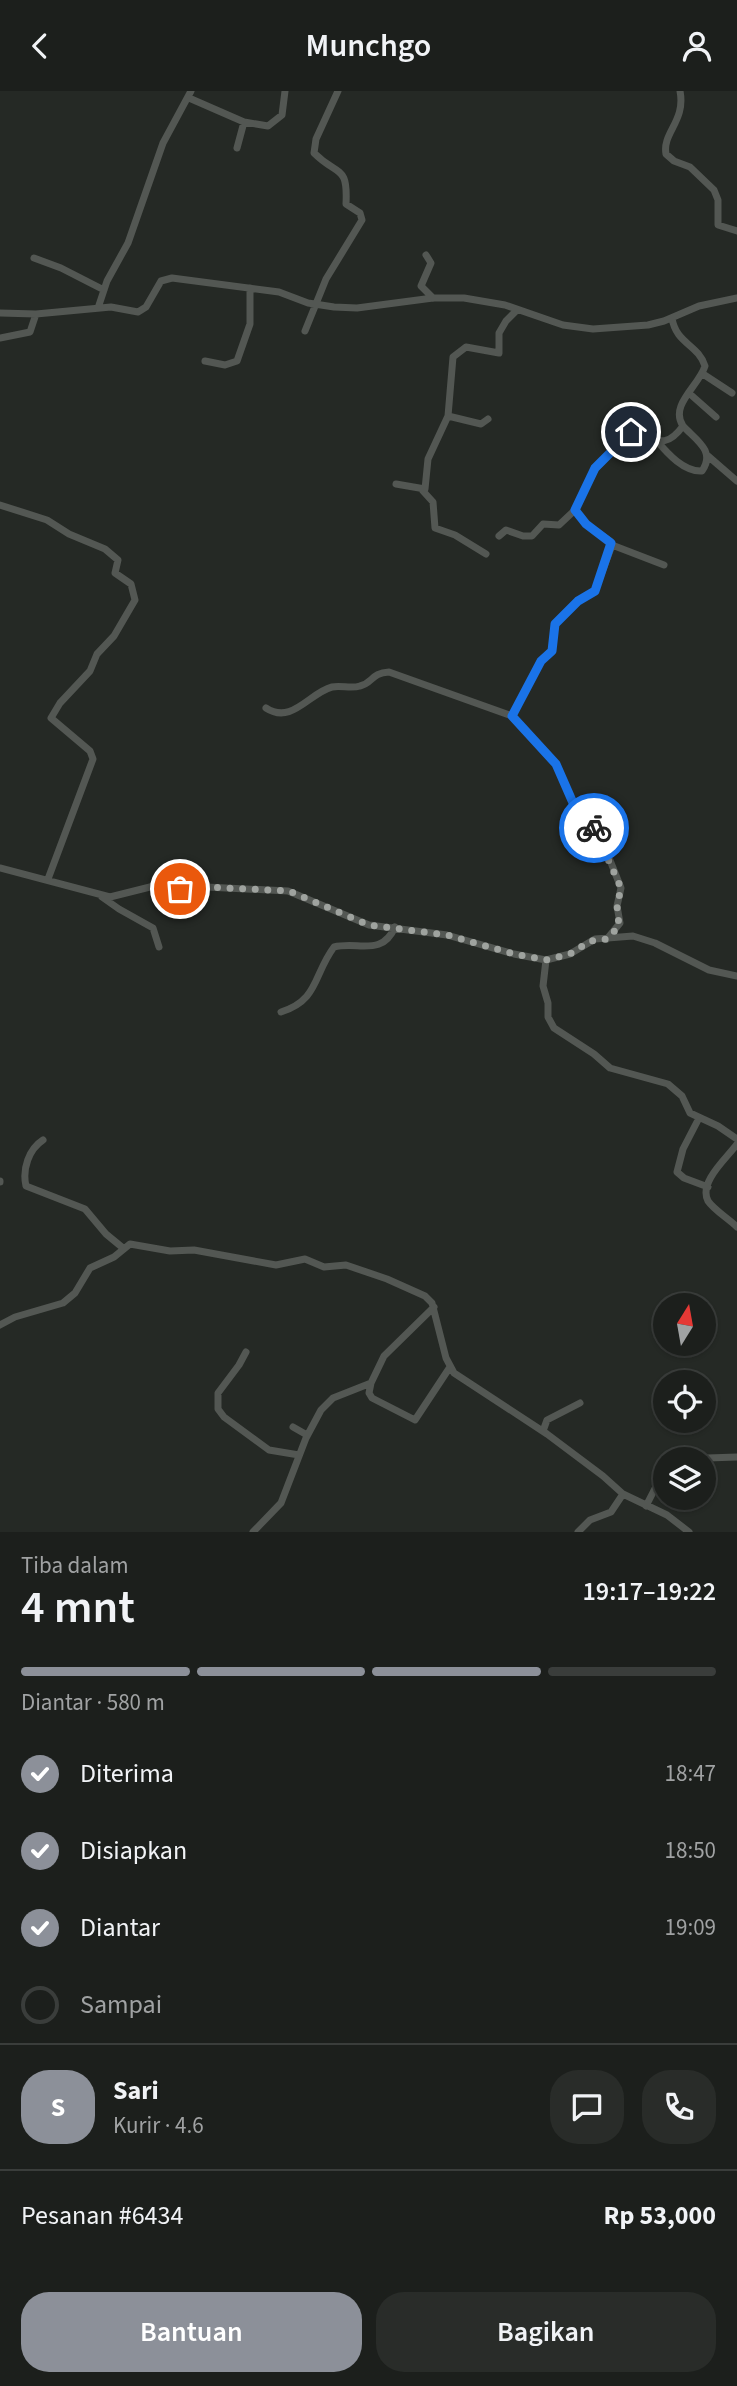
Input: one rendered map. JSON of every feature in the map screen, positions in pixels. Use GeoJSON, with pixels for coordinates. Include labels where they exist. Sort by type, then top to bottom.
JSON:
{"type":"FeatureCollection","features":[{"type":"Feature","properties":{"kind":"street"},"geometry":{"type":"LineString","coordinates":[[98,308],[128,243],[163,143],[190,95],[244,122],[268,126],[276,121],[283,111],[285,91]]}},
{"type":"Feature","properties":{"kind":"street"},"geometry":{"type":"LineString","coordinates":[[305,331],[326,279],[362,220],[360,213],[346,204],[345,176],[314,153],[316,139],[338,91]]}},
{"type":"Feature","properties":{"kind":"street"},"geometry":{"type":"LineString","coordinates":[[680,91],[681,115],[665,147],[666,154],[674,161],[690,167],[710,186],[718,201],[718,225],[737,231]]}},
{"type":"Feature","properties":{"kind":"street"},"geometry":{"type":"LineString","coordinates":[[237,148],[244,122]]}},
{"type":"Feature","properties":{"kind":"street"},"geometry":{"type":"LineString","coordinates":[[426,255],[431,263],[421,286],[433,297]]}},
{"type":"Feature","properties":{"kind":"street"},"geometry":{"type":"LineString","coordinates":[[34,258],[61,268],[104,290]]}},
{"type":"Feature","properties":{"kind":"street"},"geometry":{"type":"LineString","coordinates":[[0,313],[36,314],[98,308],[142,310],[161,281],[167,278],[279,292],[314,304],[357,308],[433,297],[484,301],[563,325],[582,328],[640,326],[672,320],[699,306],[737,299]]}},
{"type":"Feature","properties":{"kind":"street"},"geometry":{"type":"LineString","coordinates":[[205,361],[226,365],[237,361],[250,324],[250,288]]}},
{"type":"Feature","properties":{"kind":"street"},"geometry":{"type":"LineString","coordinates":[[423,491],[429,454],[448,416],[453,357],[466,347],[499,353],[499,333],[517,310]]}},
{"type":"Feature","properties":{"kind":"street"},"geometry":{"type":"LineString","coordinates":[[0,338],[30,332],[36,314]]}},
{"type":"Feature","properties":{"kind":"street"},"geometry":{"type":"LineString","coordinates":[[672,320],[674,332],[699,353],[705,366],[703,374],[679,410],[678,418],[704,447],[708,456],[737,481]]}},
{"type":"Feature","properties":{"kind":"street"},"geometry":{"type":"LineString","coordinates":[[703,374],[732,393]]}},
{"type":"Feature","properties":{"kind":"street"},"geometry":{"type":"LineString","coordinates":[[690,394],[716,417]]}},
{"type":"Feature","properties":{"kind":"street"},"geometry":{"type":"LineString","coordinates":[[448,416],[481,424],[488,419]]}},
{"type":"Feature","properties":{"kind":"street"},"geometry":{"type":"LineString","coordinates":[[657,441],[674,435],[683,426]]}},
{"type":"Feature","properties":{"kind":"street"},"geometry":{"type":"LineString","coordinates":[[499,536],[506,530],[532,536],[543,524],[559,525],[575,510],[595,468],[629,433],[640,432],[657,441],[668,454],[692,470],[703,470],[708,456]]}},
{"type":"Feature","properties":{"kind":"street"},"geometry":{"type":"LineString","coordinates":[[396,484],[423,491],[433,502],[435,528],[455,535],[486,554]]}},
{"type":"Feature","properties":{"kind":"street"},"geometry":{"type":"LineString","coordinates":[[0,505],[51,521],[69,534],[105,549],[117,559],[115,573],[131,584],[135,600],[117,630],[97,654],[90,671],[60,703],[50,719],[85,747],[93,758],[48,879]]}},
{"type":"Feature","properties":{"kind":"street"},"geometry":{"type":"LineString","coordinates":[[575,510],[586,524],[606,536],[612,545],[664,565]]}},
{"type":"Feature","properties":{"kind":"street"},"geometry":{"type":"LineString","coordinates":[[512,716],[541,661],[552,651],[555,624],[578,601],[595,591],[612,545]]}},
{"type":"Feature","properties":{"kind":"street"},"geometry":{"type":"LineString","coordinates":[[266,708],[276,713],[296,710],[327,689],[360,687],[374,674],[389,672],[512,716],[556,764],[577,812],[594,828],[613,865],[621,888],[617,906],[620,923],[607,939]]}},
{"type":"Feature","properties":{"kind":"street"},"geometry":{"type":"LineString","coordinates":[[0,868],[102,896],[124,896],[158,885],[189,890],[206,887],[281,890],[376,927],[395,927],[447,935],[546,960],[570,954],[590,941],[641,937],[709,970],[737,976]]}},
{"type":"Feature","properties":{"kind":"street"},"geometry":{"type":"LineString","coordinates":[[102,896],[119,909],[153,927],[159,947]]}},
{"type":"Feature","properties":{"kind":"street"},"geometry":{"type":"LineString","coordinates":[[281,1012],[298,1007],[308,998],[334,947],[377,945],[387,941],[395,927]]}},
{"type":"Feature","properties":{"kind":"street"},"geometry":{"type":"LineString","coordinates":[[546,960],[543,986],[548,1003],[548,1017],[554,1028],[594,1054],[610,1069],[668,1084],[682,1096],[687,1110],[718,1126],[737,1142],[714,1170],[708,1187],[709,1202],[737,1227]]}},
{"type":"Feature","properties":{"kind":"street"},"geometry":{"type":"LineString","coordinates":[[699,1118],[683,1149],[677,1172],[684,1178],[708,1187]]}},
{"type":"Feature","properties":{"kind":"street"},"geometry":{"type":"LineString","coordinates":[[43,1140],[29,1156],[26,1186],[85,1209],[106,1234],[123,1248]]}},
{"type":"Feature","properties":{"kind":"street"},"geometry":{"type":"LineString","coordinates":[[0,1325],[15,1317],[63,1303],[75,1293],[90,1268],[134,1244],[170,1251],[194,1250],[276,1265],[305,1259],[324,1267],[346,1265],[429,1299],[434,1307],[450,1367],[466,1381],[543,1431],[623,1494],[667,1515],[689,1532]]}},
{"type":"Feature","properties":{"kind":"street"},"geometry":{"type":"LineString","coordinates":[[434,1307],[388,1351],[371,1383],[369,1393],[373,1399],[415,1420],[421,1416],[450,1367]]}},
{"type":"Feature","properties":{"kind":"street"},"geometry":{"type":"LineString","coordinates":[[246,1352],[218,1393],[218,1409],[224,1417],[269,1450],[299,1455]]}},
{"type":"Feature","properties":{"kind":"street"},"geometry":{"type":"LineString","coordinates":[[253,1532],[281,1503],[307,1435],[327,1404],[371,1383]]}},
{"type":"Feature","properties":{"kind":"street"},"geometry":{"type":"LineString","coordinates":[[543,1431],[548,1420],[580,1403]]}},
{"type":"Feature","properties":{"kind":"street"},"geometry":{"type":"LineString","coordinates":[[293,1427],[307,1435]]}},
{"type":"Feature","properties":{"kind":"street"},"geometry":{"type":"LineString","coordinates":[[716,1458],[737,1457]]}},
{"type":"Feature","properties":{"kind":"street"},"geometry":{"type":"LineString","coordinates":[[646,1506],[653,1492]]}},
{"type":"Feature","properties":{"kind":"street"},"geometry":{"type":"LineString","coordinates":[[578,1532],[590,1520],[611,1512],[623,1494]]}},
{"type":"Feature","properties":{"kind":"way so far"},"geometry":{"type":"LineString","coordinates":[[180,889],[206,887],[289,891],[369,925],[447,935],[546,960],[570,954],[595,939],[607,939],[619,926],[617,903],[621,888],[613,865],[594,828]]}},
{"type":"Feature","properties":{"kind":"route"},"geometry":{"type":"LineString","coordinates":[[594,828],[577,812],[561,772],[548,753],[512,716],[541,661],[552,651],[555,624],[572,610],[578,601],[592,594],[600,581],[611,543],[606,536],[586,524],[575,510],[595,468],[631,432]]}}]}
